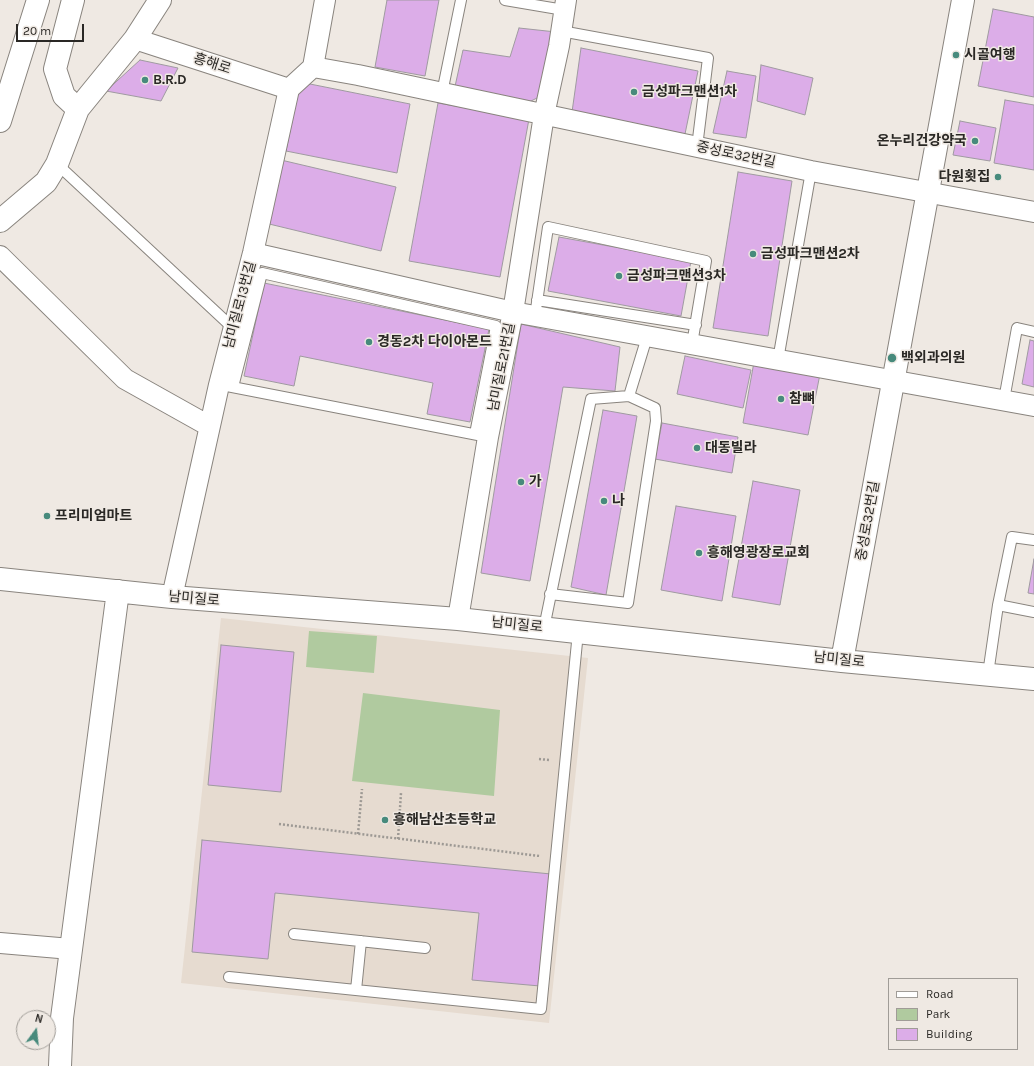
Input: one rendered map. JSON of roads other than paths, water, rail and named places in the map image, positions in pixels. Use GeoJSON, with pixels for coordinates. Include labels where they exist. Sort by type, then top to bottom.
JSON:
{"type":"FeatureCollection","features":[{"type":"Feature","properties":{"kind":"street"},"geometry":{"type":"LineString","coordinates":[[0,121],[38,0]]}},
{"type":"Feature","properties":{"kind":"street"},"geometry":{"type":"LineString","coordinates":[[73,0],[55,69],[64,96],[78,109]]}},
{"type":"Feature","properties":{"kind":"street"},"geometry":{"type":"LineString","coordinates":[[0,221],[46,182],[57,164],[78,109],[135,39],[160,0]]}},
{"type":"Feature","properties":{"kind":"street"},"geometry":{"type":"LineString","coordinates":[[288,89],[313,67],[325,0]]}},
{"type":"Feature","properties":{"kind":"street","name":"중성로32번길"},"geometry":{"type":"LineString","coordinates":[[842,660],[963,0]]}},
{"type":"Feature","properties":{"kind":"street","name":"남미질로21번길"},"geometry":{"type":"LineString","coordinates":[[458,619],[482,436],[501,338],[513,312],[544,115],[565,5]]}},
{"type":"Feature","properties":{"kind":"street","name":"흥해로"},"geometry":{"type":"LineString","coordinates":[[135,39],[288,89]]}},
{"type":"Feature","properties":{"kind":"street"},"geometry":{"type":"LineString","coordinates":[[313,67],[358,75],[544,115]]}},
{"type":"Feature","properties":{"kind":"street","name":"남미질로13번길"},"geometry":{"type":"LineString","coordinates":[[172,597],[209,426],[226,386],[234,328],[253,253],[288,89]]}},
{"type":"Feature","properties":{"kind":"street","name":"중성로32번길"},"geometry":{"type":"LineString","coordinates":[[544,115],[812,171],[1034,212]]}},
{"type":"Feature","properties":{"kind":"street"},"geometry":{"type":"LineString","coordinates":[[253,253],[513,312],[536,308],[647,336],[1034,406]]}},
{"type":"Feature","properties":{"kind":"street"},"geometry":{"type":"LineString","coordinates":[[0,256],[125,379],[209,426]]}},
{"type":"Feature","properties":{"kind":"street","name":"남미질로"},"geometry":{"type":"LineString","coordinates":[[0,579],[172,597],[458,619],[1034,679]]}},
{"type":"Feature","properties":{"kind":"street"},"geometry":{"type":"LineString","coordinates":[[60,1066],[62,1018],[118,591]]}},
{"type":"Feature","properties":{"kind":"street"},"geometry":{"type":"LineString","coordinates":[[0,943],[71,949]]}},
{"type":"Feature","properties":{"kind":"lane"},"geometry":{"type":"LineString","coordinates":[[442,93],[461,0]]}},
{"type":"Feature","properties":{"kind":"lane"},"geometry":{"type":"LineString","coordinates":[[505,0],[565,5]]}},
{"type":"Feature","properties":{"kind":"lane"},"geometry":{"type":"LineString","coordinates":[[561,31],[708,58],[697,147]]}},
{"type":"Feature","properties":{"kind":"lane"},"geometry":{"type":"LineString","coordinates":[[57,164],[234,328]]}},
{"type":"Feature","properties":{"kind":"lane"},"geometry":{"type":"LineString","coordinates":[[778,360],[812,171]]}},
{"type":"Feature","properties":{"kind":"lane"},"geometry":{"type":"LineString","coordinates":[[692,344],[696,325],[706,261],[548,227],[536,308],[696,325]]}},
{"type":"Feature","properties":{"kind":"lane"},"geometry":{"type":"LineString","coordinates":[[482,436],[226,386],[262,273],[496,326],[501,338]]}},
{"type":"Feature","properties":{"kind":"lane"},"geometry":{"type":"LineString","coordinates":[[1004,400],[1017,328],[1034,332]]}},
{"type":"Feature","properties":{"kind":"lane"},"geometry":{"type":"LineString","coordinates":[[629,396],[647,336]]}},
{"type":"Feature","properties":{"kind":"lane"},"geometry":{"type":"LineString","coordinates":[[544,628],[550,594],[591,399],[629,396],[655,408],[656,421],[628,603],[550,594]]}},
{"type":"Feature","properties":{"kind":"lane"},"geometry":{"type":"LineString","coordinates":[[988,674],[998,605],[1012,537],[1034,540]]}},
{"type":"Feature","properties":{"kind":"lane"},"geometry":{"type":"LineString","coordinates":[[998,605],[1034,612]]}},
{"type":"Feature","properties":{"kind":"lane"},"geometry":{"type":"LineString","coordinates":[[229,977],[541,1009],[578,632]]}},
{"type":"Feature","properties":{"kind":"lane"},"geometry":{"type":"LineString","coordinates":[[294,934],[425,948]]}},
{"type":"Feature","properties":{"kind":"lane"},"geometry":{"type":"LineString","coordinates":[[356,990],[361,941]]}},
{"type":"Feature","properties":{"kind":"place","name":"시골여행"},"geometry":{"type":"Point","coordinates":[956,55]}},
{"type":"Feature","properties":{"kind":"place","name":"B.R.D"},"geometry":{"type":"Point","coordinates":[145,80]}},
{"type":"Feature","properties":{"kind":"place","name":"금성파크맨션1차"},"geometry":{"type":"Point","coordinates":[634,92]}},
{"type":"Feature","properties":{"kind":"place","name":"온누리건강약국"},"geometry":{"type":"Point","coordinates":[975,141]}},
{"type":"Feature","properties":{"kind":"place","name":"다원횟집"},"geometry":{"type":"Point","coordinates":[998,177]}},
{"type":"Feature","properties":{"kind":"place","name":"금성파크맨션2차"},"geometry":{"type":"Point","coordinates":[753,254]}},
{"type":"Feature","properties":{"kind":"place","name":"금성파크맨션3차"},"geometry":{"type":"Point","coordinates":[619,276]}},
{"type":"Feature","properties":{"kind":"place","name":"경동2차 다이아몬드"},"geometry":{"type":"Point","coordinates":[369,342]}},
{"type":"Feature","properties":{"kind":"place","name":"백외과의원"},"geometry":{"type":"Point","coordinates":[892,358]}},
{"type":"Feature","properties":{"kind":"place","name":"참뼈"},"geometry":{"type":"Point","coordinates":[781,399]}},
{"type":"Feature","properties":{"kind":"place","name":"대동빌라"},"geometry":{"type":"Point","coordinates":[697,448]}},
{"type":"Feature","properties":{"kind":"place","name":"가"},"geometry":{"type":"Point","coordinates":[521,482]}},
{"type":"Feature","properties":{"kind":"place","name":"나"},"geometry":{"type":"Point","coordinates":[604,501]}},
{"type":"Feature","properties":{"kind":"place","name":"프리미엄마트"},"geometry":{"type":"Point","coordinates":[47,516]}},
{"type":"Feature","properties":{"kind":"place","name":"흥해영광장로교회"},"geometry":{"type":"Point","coordinates":[699,553]}},
{"type":"Feature","properties":{"kind":"place","name":"흥해남산초등학교"},"geometry":{"type":"Point","coordinates":[385,820]}}]}
